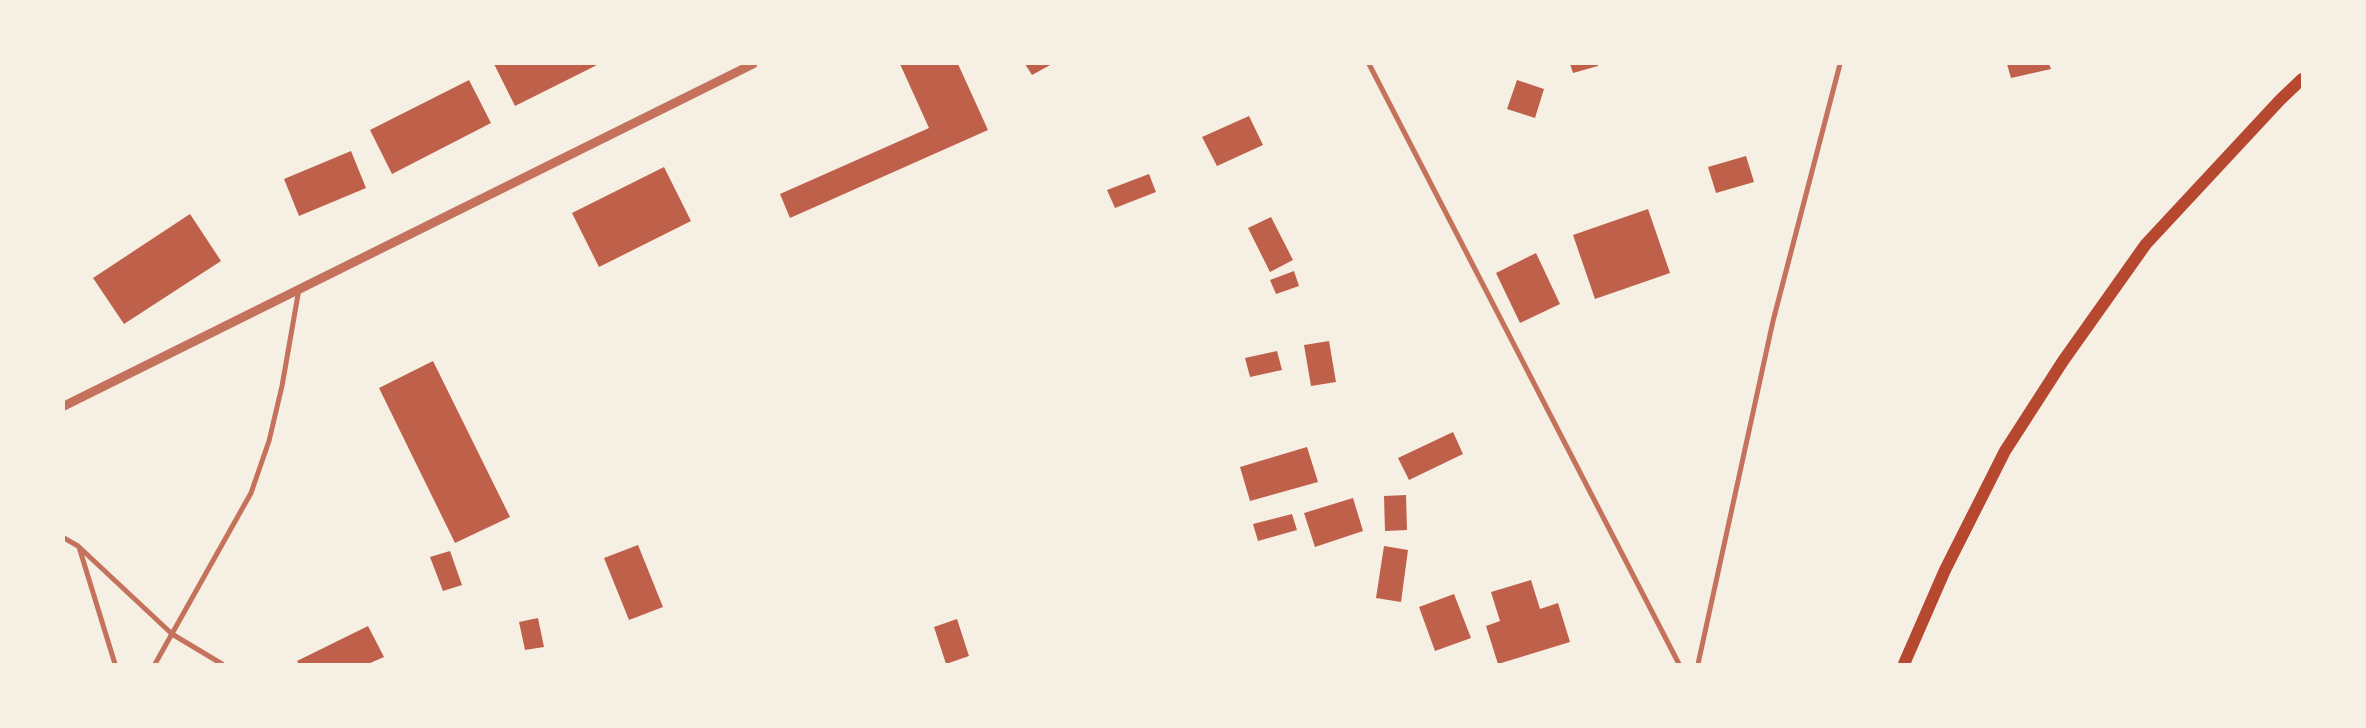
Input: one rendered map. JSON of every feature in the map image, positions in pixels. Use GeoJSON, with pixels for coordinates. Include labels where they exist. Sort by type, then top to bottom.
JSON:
{"type":"FeatureCollection","features":[{"type":"Feature","properties":{"kind":"main road"},"geometry":{"type":"LineString","coordinates":[[1904,664],[1946,570],[2005,451],[2063,361],[2146,244],[2280,100],[2302,79]]}},
{"type":"Feature","properties":{"kind":"street"},"geometry":{"type":"LineString","coordinates":[[64,406],[753,64]]}},
{"type":"Feature","properties":{"kind":"street"},"geometry":{"type":"LineString","coordinates":[[1369,64],[1679,664]]}},
{"type":"Feature","properties":{"kind":"street"},"geometry":{"type":"LineString","coordinates":[[1698,664],[1773,321],[1840,64]]}},
{"type":"Feature","properties":{"kind":"street"},"geometry":{"type":"LineString","coordinates":[[155,664],[252,493],[269,442],[282,386],[299,289]]}},
{"type":"Feature","properties":{"kind":"street"},"geometry":{"type":"LineString","coordinates":[[64,538],[78,546],[172,634],[222,664]]}},
{"type":"Feature","properties":{"kind":"street"},"geometry":{"type":"LineString","coordinates":[[78,546],[115,664]]}},
{"type":"Feature","properties":{"kind":"building"},"geometry":{"type":"Polygon","coordinates":[[[494,64],[599,64],[515,106],[494,64]]]}},
{"type":"Feature","properties":{"kind":"building"},"geometry":{"type":"Polygon","coordinates":[[[900,64],[958,64],[988,130],[790,218],[780,194],[929,128],[900,64]]]}},
{"type":"Feature","properties":{"kind":"building"},"geometry":{"type":"Polygon","coordinates":[[[1025,64],[1052,64],[1032,75],[1025,64]]]}},
{"type":"Feature","properties":{"kind":"building"},"geometry":{"type":"Polygon","coordinates":[[[1570,64],[1598,64],[1598,66],[1573,73],[1570,64]]]}},
{"type":"Feature","properties":{"kind":"building"},"geometry":{"type":"Polygon","coordinates":[[[2007,64],[2049,64],[2051,69],[2011,78],[2007,64]]]}},
{"type":"Feature","properties":{"kind":"building"},"geometry":{"type":"Polygon","coordinates":[[[469,80],[491,123],[392,174],[370,130],[469,80]]]}},
{"type":"Feature","properties":{"kind":"building"},"geometry":{"type":"Polygon","coordinates":[[[1517,80],[1544,89],[1535,118],[1507,109],[1517,80]]]}},
{"type":"Feature","properties":{"kind":"building"},"geometry":{"type":"Polygon","coordinates":[[[1249,116],[1263,145],[1217,166],[1202,137],[1249,116]]]}},
{"type":"Feature","properties":{"kind":"building"},"geometry":{"type":"Polygon","coordinates":[[[351,151],[366,188],[299,216],[284,179],[351,151]]]}},
{"type":"Feature","properties":{"kind":"building"},"geometry":{"type":"Polygon","coordinates":[[[1746,156],[1754,182],[1716,193],[1708,167],[1746,156]]]}},
{"type":"Feature","properties":{"kind":"building"},"geometry":{"type":"Polygon","coordinates":[[[664,167],[691,221],[599,267],[572,213],[664,167]]]}},
{"type":"Feature","properties":{"kind":"building"},"geometry":{"type":"Polygon","coordinates":[[[1149,174],[1156,192],[1115,208],[1107,190],[1149,174]]]}},
{"type":"Feature","properties":{"kind":"building"},"geometry":{"type":"Polygon","coordinates":[[[1648,209],[1670,273],[1595,299],[1573,235],[1648,209]]]}},
{"type":"Feature","properties":{"kind":"building"},"geometry":{"type":"Polygon","coordinates":[[[190,214],[221,261],[124,324],[93,278],[190,214]]]}},
{"type":"Feature","properties":{"kind":"building"},"geometry":{"type":"Polygon","coordinates":[[[1271,217],[1293,260],[1270,272],[1248,228],[1271,217]]]}},
{"type":"Feature","properties":{"kind":"building"},"geometry":{"type":"Polygon","coordinates":[[[1536,253],[1560,304],[1520,323],[1496,273],[1536,253]]]}},
{"type":"Feature","properties":{"kind":"building"},"geometry":{"type":"Polygon","coordinates":[[[1294,271],[1299,286],[1276,294],[1270,280],[1294,271]]]}},
{"type":"Feature","properties":{"kind":"building"},"geometry":{"type":"Polygon","coordinates":[[[1329,341],[1336,382],[1311,386],[1304,345],[1329,341]]]}},
{"type":"Feature","properties":{"kind":"building"},"geometry":{"type":"Polygon","coordinates":[[[1277,351],[1282,370],[1250,377],[1245,358],[1277,351]]]}},
{"type":"Feature","properties":{"kind":"building"},"geometry":{"type":"Polygon","coordinates":[[[433,361],[510,517],[455,543],[379,388],[433,361]]]}},
{"type":"Feature","properties":{"kind":"building"},"geometry":{"type":"Polygon","coordinates":[[[1453,432],[1463,454],[1409,480],[1398,458],[1453,432]]]}},
{"type":"Feature","properties":{"kind":"building"},"geometry":{"type":"Polygon","coordinates":[[[1307,447],[1318,482],[1250,501],[1240,467],[1307,447]]]}},
{"type":"Feature","properties":{"kind":"building"},"geometry":{"type":"Polygon","coordinates":[[[1406,495],[1407,530],[1385,531],[1384,496],[1406,495]]]}},
{"type":"Feature","properties":{"kind":"building"},"geometry":{"type":"Polygon","coordinates":[[[1353,498],[1363,531],[1315,547],[1304,513],[1353,498]]]}},
{"type":"Feature","properties":{"kind":"building"},"geometry":{"type":"Polygon","coordinates":[[[1292,514],[1297,530],[1258,541],[1253,524],[1292,514]]]}},
{"type":"Feature","properties":{"kind":"building"},"geometry":{"type":"Polygon","coordinates":[[[638,545],[663,607],[629,620],[604,558],[638,545]]]}},
{"type":"Feature","properties":{"kind":"building"},"geometry":{"type":"Polygon","coordinates":[[[1384,546],[1408,550],[1401,602],[1376,598],[1384,546]]]}},
{"type":"Feature","properties":{"kind":"building"},"geometry":{"type":"Polygon","coordinates":[[[450,551],[462,585],[443,591],[430,557],[450,551]]]}},
{"type":"Feature","properties":{"kind":"building"},"geometry":{"type":"Polygon","coordinates":[[[1531,580],[1540,609],[1558,603],[1570,642],[1498,664],[1486,626],[1500,621],[1491,592],[1531,580]]]}},
{"type":"Feature","properties":{"kind":"building"},"geometry":{"type":"Polygon","coordinates":[[[1454,594],[1471,638],[1435,651],[1419,607],[1454,594]]]}},
{"type":"Feature","properties":{"kind":"building"},"geometry":{"type":"Polygon","coordinates":[[[538,618],[544,647],[525,650],[519,622],[538,618]]]}},
{"type":"Feature","properties":{"kind":"building"},"geometry":{"type":"Polygon","coordinates":[[[957,619],[969,656],[946,664],[934,627],[957,619]]]}},
{"type":"Feature","properties":{"kind":"building"},"geometry":{"type":"Polygon","coordinates":[[[368,626],[384,657],[368,664],[299,664],[297,661],[368,626]]]}}]}
